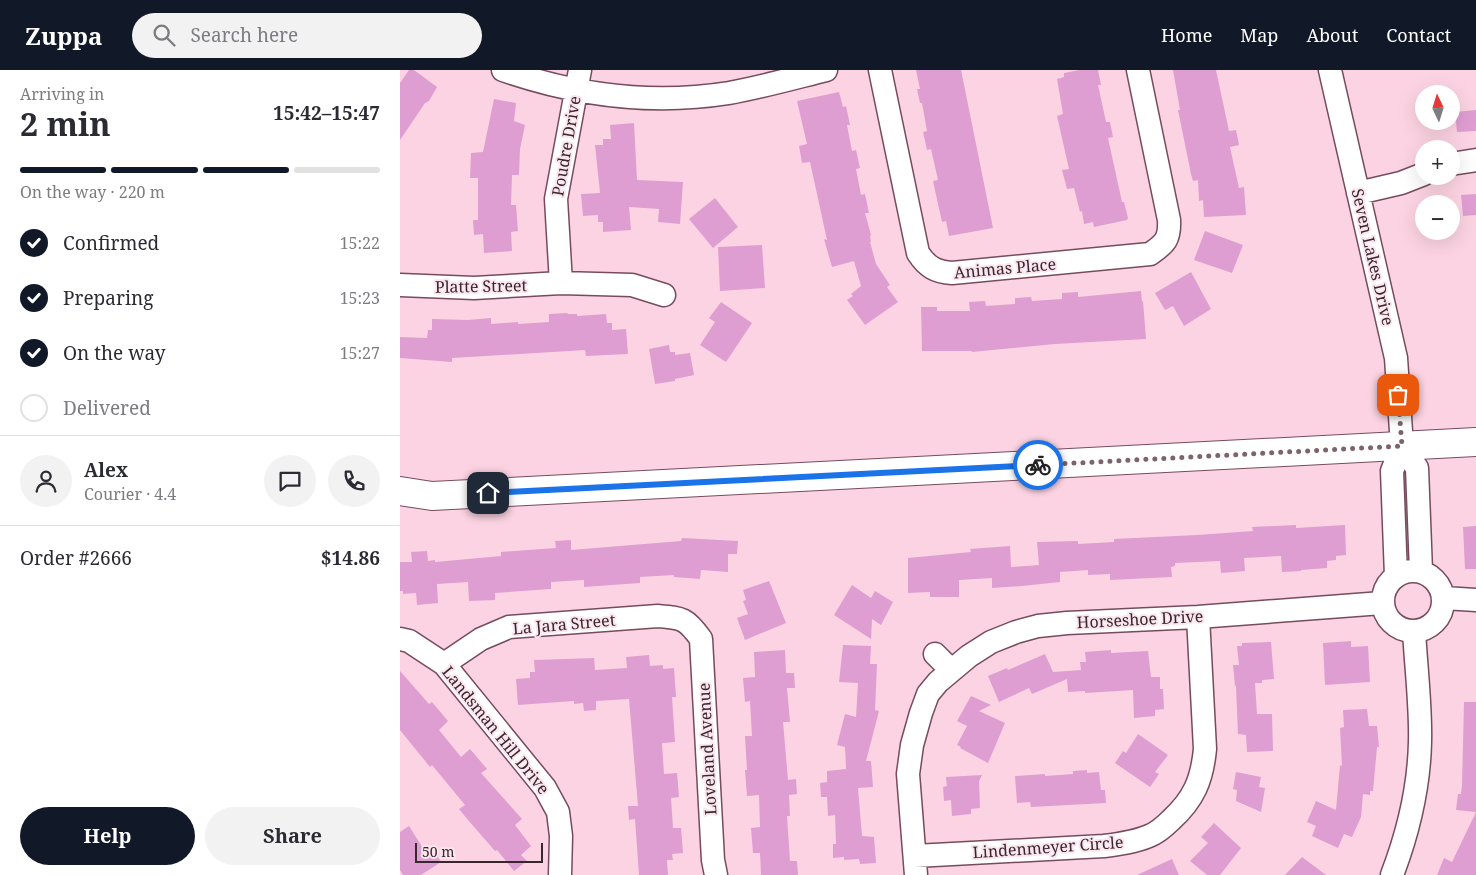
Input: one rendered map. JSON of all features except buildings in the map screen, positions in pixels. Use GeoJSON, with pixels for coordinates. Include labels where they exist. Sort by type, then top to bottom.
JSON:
{"type":"FeatureCollection","features":[{"type":"Feature","properties":{"kind":"main road"},"geometry":{"type":"LineString","coordinates":[[400,491],[432,496],[1476,442]]}},
{"type":"Feature","properties":{"kind":"street"},"geometry":{"type":"LineString","coordinates":[[503,70],[535,80],[578,80],[641,97],[682,97],[727,93],[826,70]]}},
{"type":"Feature","properties":{"kind":"street","name":"Animas Place"},"geometry":{"type":"LineString","coordinates":[[880,70],[918,253],[931,268],[941,272],[952,273],[1150,254],[1164,245],[1168,238],[1169,220],[1138,70]]}},
{"type":"Feature","properties":{"kind":"street","name":"Seven Lakes Drive"},"geometry":{"type":"LineString","coordinates":[[1330,70],[1396,358],[1402,446],[1392,471],[1396,576]]}},
{"type":"Feature","properties":{"kind":"street","name":"Poudre Drive"},"geometry":{"type":"LineString","coordinates":[[561,283],[556,199],[578,80]]}},
{"type":"Feature","properties":{"kind":"street"},"geometry":{"type":"LineString","coordinates":[[1460,163],[1476,160]]}},
{"type":"Feature","properties":{"kind":"street"},"geometry":{"type":"LineString","coordinates":[[1358,193],[1401,183],[1415,178]]}},
{"type":"Feature","properties":{"kind":"street","name":"Platte Street"},"geometry":{"type":"LineString","coordinates":[[400,285],[474,288],[561,283],[632,285],[664,295]]}},
{"type":"Feature","properties":{"kind":"street"},"geometry":{"type":"LineString","coordinates":[[1402,446],[1417,468],[1421,571]]}},
{"type":"Feature","properties":{"kind":"street"},"geometry":{"type":"LineString","coordinates":[[1411,570],[1421,571],[1436,581],[1441,589],[1444,598],[1443,608],[1439,617],[1424,629],[1405,630],[1396,626],[1373,603],[1383,593],[1387,584],[1402,572],[1411,570]]}},
{"type":"Feature","properties":{"kind":"street"},"geometry":{"type":"LineString","coordinates":[[1444,598],[1476,600]]}},
{"type":"Feature","properties":{"kind":"street","name":"Horseshoe Drive"},"geometry":{"type":"LineString","coordinates":[[915,865],[908,774],[912,745],[920,713],[928,694],[951,670],[991,642],[1038,626],[1067,623],[1198,617],[1373,603]]}},
{"type":"Feature","properties":{"kind":"street","name":"La Jara Street"},"geometry":{"type":"LineString","coordinates":[[444,664],[481,639],[509,627],[658,616],[680,618],[692,626]]}},
{"type":"Feature","properties":{"kind":"street","name":"Lindenmeyer Circle"},"geometry":{"type":"LineString","coordinates":[[915,865],[1129,843],[1151,836],[1167,825],[1192,797],[1203,766],[1206,749],[1198,617]]}},
{"type":"Feature","properties":{"kind":"street","name":"Loveland Avenue"},"geometry":{"type":"LineString","coordinates":[[692,626],[701,639],[713,860],[716,875]]}},
{"type":"Feature","properties":{"kind":"street"},"geometry":{"type":"LineString","coordinates":[[1392,875],[1402,849],[1415,795],[1418,771],[1420,741],[1414,631]]}},
{"type":"Feature","properties":{"kind":"street","name":"Landsman Hill Drive"},"geometry":{"type":"LineString","coordinates":[[400,638],[409,641],[444,664],[545,788],[558,812],[561,836],[560,875]]}},
{"type":"Feature","properties":{"kind":"street"},"geometry":{"type":"LineString","coordinates":[[934,654],[951,670]]}},
{"type":"Feature","properties":{"kind":"way so far"},"geometry":{"type":"LineString","coordinates":[[1038,465],[1402,446],[1398,395]]}},
{"type":"Feature","properties":{"kind":"route"},"geometry":{"type":"LineString","coordinates":[[488,493],[1038,465]]}}]}
